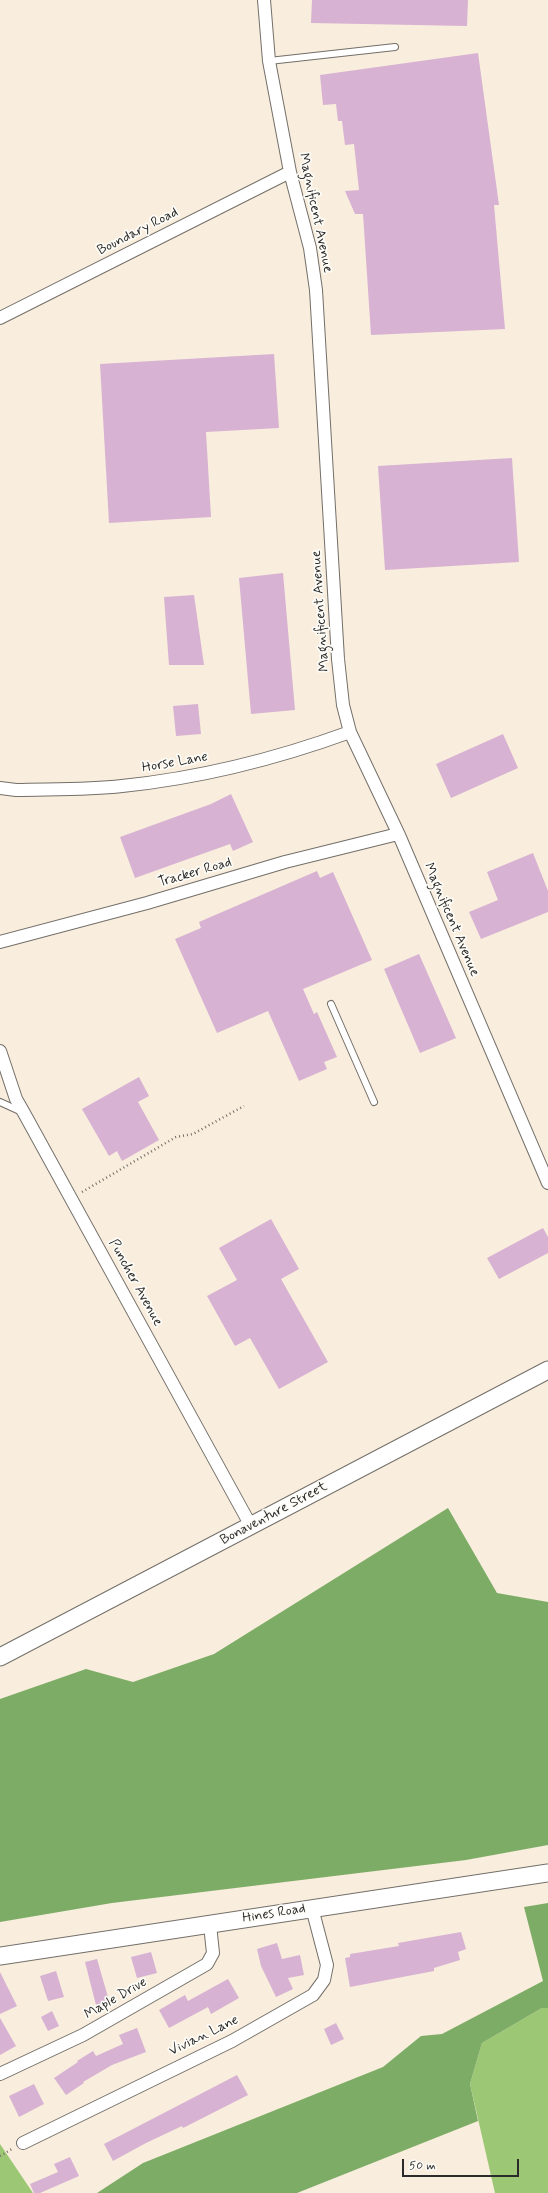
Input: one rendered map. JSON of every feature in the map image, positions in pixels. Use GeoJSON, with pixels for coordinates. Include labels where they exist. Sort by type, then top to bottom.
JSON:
{"type":"FeatureCollection","features":[{"type":"Feature","properties":{"kind":"street","name":"Magnificent Avenue"},"geometry":{"type":"LineString","coordinates":[[264,0],[269,61],[290,172],[310,248],[316,290],[338,659],[343,705],[350,732],[398,834],[548,1183]]}},
{"type":"Feature","properties":{"kind":"street","name":"Boundary Road"},"geometry":{"type":"LineString","coordinates":[[0,318],[290,172]]}},
{"type":"Feature","properties":{"kind":"street","name":"Horse Lane"},"geometry":{"type":"LineString","coordinates":[[0,788],[16,790],[121,787],[176,779],[243,765],[289,753],[350,732]]}},
{"type":"Feature","properties":{"kind":"street","name":"Tracker Road"},"geometry":{"type":"LineString","coordinates":[[0,942],[147,903],[285,862],[398,834]]}},
{"type":"Feature","properties":{"kind":"street","name":"Puncher Avenue"},"geometry":{"type":"LineString","coordinates":[[0,1051],[16,1099],[251,1526]]}},
{"type":"Feature","properties":{"kind":"street","name":"Bonaventure Street"},"geometry":{"type":"LineString","coordinates":[[0,1657],[548,1370]]}},
{"type":"Feature","properties":{"kind":"street","name":"Hines Road"},"geometry":{"type":"LineString","coordinates":[[0,1956],[548,1873]]}},
{"type":"Feature","properties":{"kind":"street","name":"Vivian Lane"},"geometry":{"type":"LineString","coordinates":[[23,2143],[232,2041],[312,1995],[324,1980],[327,1965],[312,1908]]}},
{"type":"Feature","properties":{"kind":"street","name":"Maple Drive"},"geometry":{"type":"LineString","coordinates":[[0,2074],[83,2035],[208,1964],[213,1952],[210,1925]]}},
{"type":"Feature","properties":{"kind":"lane"},"geometry":{"type":"LineString","coordinates":[[269,61],[395,47]]}},
{"type":"Feature","properties":{"kind":"lane"},"geometry":{"type":"LineString","coordinates":[[331,1004],[374,1102]]}},
{"type":"Feature","properties":{"kind":"lane"},"geometry":{"type":"LineString","coordinates":[[0,1102],[24,1113]]}},
{"type":"Feature","properties":{"kind":"path"},"geometry":{"type":"LineString","coordinates":[[71,1199],[176,1137],[193,1134],[244,1106]]}},
{"type":"Feature","properties":{"kind":"green space"},"geometry":{"type":"Polygon","coordinates":[[[448,1508],[497,1593],[548,1602],[548,1845],[466,1860],[112,1903],[0,1922],[0,1699],[86,1669],[133,1682],[214,1654],[448,1508]]]}},
{"type":"Feature","properties":{"kind":"green space"},"geometry":{"type":"Polygon","coordinates":[[[548,1903],[548,2008],[542,2008],[482,2043],[470,2084],[478,2121],[297,2193],[97,2193],[143,2163],[383,2067],[421,2036],[442,2034],[543,1981],[524,1907],[548,1903]]]}},
{"type":"Feature","properties":{"kind":"green space"},"geometry":{"type":"Polygon","coordinates":[[[542,2008],[548,2008],[548,2193],[495,2193],[470,2084],[482,2043],[542,2008]]]}},
{"type":"Feature","properties":{"kind":"green space"},"geometry":{"type":"Polygon","coordinates":[[[0,2144],[33,2193],[0,2193],[0,2144]]]}},
{"type":"Feature","properties":{"kind":"building"},"geometry":{"type":"Polygon","coordinates":[[[312,0],[468,0],[467,26],[311,23],[312,0]]]}},
{"type":"Feature","properties":{"kind":"building"},"geometry":{"type":"Polygon","coordinates":[[[478,53],[499,205],[494,205],[505,329],[371,335],[363,214],[355,214],[345,191],[359,190],[354,144],[345,145],[342,121],[338,121],[336,104],[323,105],[320,75],[478,53]]]}},
{"type":"Feature","properties":{"kind":"building"},"geometry":{"type":"Polygon","coordinates":[[[274,354],[279,428],[206,432],[211,517],[109,523],[100,364],[274,354]]]}},
{"type":"Feature","properties":{"kind":"building"},"geometry":{"type":"Polygon","coordinates":[[[512,458],[519,562],[385,570],[378,466],[512,458]]]}},
{"type":"Feature","properties":{"kind":"building"},"geometry":{"type":"Polygon","coordinates":[[[283,573],[295,710],[251,714],[239,578],[283,573]]]}},
{"type":"Feature","properties":{"kind":"building"},"geometry":{"type":"Polygon","coordinates":[[[194,595],[204,665],[169,665],[164,597],[194,595]]]}},
{"type":"Feature","properties":{"kind":"building"},"geometry":{"type":"Polygon","coordinates":[[[198,704],[201,734],[176,736],[173,706],[198,704]]]}},
{"type":"Feature","properties":{"kind":"building"},"geometry":{"type":"Polygon","coordinates":[[[503,734],[518,768],[451,798],[436,764],[503,734]]]}},
{"type":"Feature","properties":{"kind":"building"},"geometry":{"type":"Polygon","coordinates":[[[231,794],[253,842],[233,851],[230,844],[135,878],[120,837],[211,804],[231,794]]]}},
{"type":"Feature","properties":{"kind":"building"},"geometry":{"type":"Polygon","coordinates":[[[533,853],[548,891],[548,912],[481,939],[469,912],[498,900],[487,872],[533,853]]]}},
{"type":"Feature","properties":{"kind":"building"},"geometry":{"type":"Polygon","coordinates":[[[317,871],[320,878],[333,872],[372,960],[303,989],[314,1014],[317,1012],[337,1057],[324,1062],[327,1069],[299,1081],[268,1011],[217,1033],[175,939],[201,928],[199,922],[317,871]]]}},
{"type":"Feature","properties":{"kind":"building"},"geometry":{"type":"Polygon","coordinates":[[[419,954],[456,1038],[420,1053],[384,969],[419,954]]]}},
{"type":"Feature","properties":{"kind":"building"},"geometry":{"type":"Polygon","coordinates":[[[139,1077],[149,1096],[138,1102],[159,1140],[122,1161],[117,1151],[109,1156],[82,1109],[139,1077]]]}},
{"type":"Feature","properties":{"kind":"building"},"geometry":{"type":"Polygon","coordinates":[[[271,1219],[299,1269],[281,1279],[328,1362],[279,1389],[250,1338],[235,1346],[207,1296],[237,1280],[219,1248],[271,1219]]]}},
{"type":"Feature","properties":{"kind":"building"},"geometry":{"type":"Polygon","coordinates":[[[543,1228],[548,1237],[548,1253],[499,1279],[487,1258],[543,1228]]]}},
{"type":"Feature","properties":{"kind":"building"},"geometry":{"type":"Polygon","coordinates":[[[461,1932],[466,1949],[458,1952],[460,1960],[434,1968],[434,1971],[350,1987],[345,1958],[350,1957],[350,1954],[399,1946],[398,1943],[461,1932]]]}},
{"type":"Feature","properties":{"kind":"building"},"geometry":{"type":"Polygon","coordinates":[[[277,1943],[282,1959],[300,1955],[304,1975],[288,1978],[293,1989],[276,1997],[261,1966],[257,1949],[277,1943]]]}},
{"type":"Feature","properties":{"kind":"building"},"geometry":{"type":"Polygon","coordinates":[[[151,1952],[157,1973],[137,1978],[131,1957],[151,1952]]]}},
{"type":"Feature","properties":{"kind":"building"},"geometry":{"type":"Polygon","coordinates":[[[97,1959],[110,2004],[97,2009],[85,1962],[97,1959]]]}},
{"type":"Feature","properties":{"kind":"building"},"geometry":{"type":"Polygon","coordinates":[[[56,1971],[64,1997],[48,2001],[40,1976],[56,1971]]]}},
{"type":"Feature","properties":{"kind":"building"},"geometry":{"type":"Polygon","coordinates":[[[0,1972],[17,2006],[0,2014],[0,1972]]]}},
{"type":"Feature","properties":{"kind":"building"},"geometry":{"type":"Polygon","coordinates":[[[228,1979],[239,1998],[211,2014],[208,2007],[169,2028],[159,2010],[185,1995],[188,2001],[228,1979]]]}},
{"type":"Feature","properties":{"kind":"building"},"geometry":{"type":"Polygon","coordinates":[[[52,2011],[59,2026],[48,2031],[41,2017],[52,2011]]]}},
{"type":"Feature","properties":{"kind":"building"},"geometry":{"type":"Polygon","coordinates":[[[0,2018],[16,2046],[0,2055],[0,2018]]]}},
{"type":"Feature","properties":{"kind":"building"},"geometry":{"type":"Polygon","coordinates":[[[336,2023],[344,2039],[331,2045],[324,2029],[336,2023]]]}},
{"type":"Feature","properties":{"kind":"building"},"geometry":{"type":"Polygon","coordinates":[[[137,2028],[146,2052],[112,2065],[83,2082],[84,2083],[66,2095],[54,2078],[93,2051],[96,2056],[123,2044],[119,2035],[137,2028]]]}},
{"type":"Feature","properties":{"kind":"building"},"geometry":{"type":"Polygon","coordinates":[[[237,2075],[248,2095],[183,2128],[182,2126],[146,2143],[113,2161],[104,2144],[237,2075]]]}},
{"type":"Feature","properties":{"kind":"building"},"geometry":{"type":"Polygon","coordinates":[[[34,2084],[44,2104],[19,2117],[9,2096],[34,2084]]]}},
{"type":"Feature","properties":{"kind":"building"},"geometry":{"type":"Polygon","coordinates":[[[70,2157],[79,2176],[40,2193],[34,2193],[30,2184],[58,2172],[54,2164],[70,2157]]]}}]}
